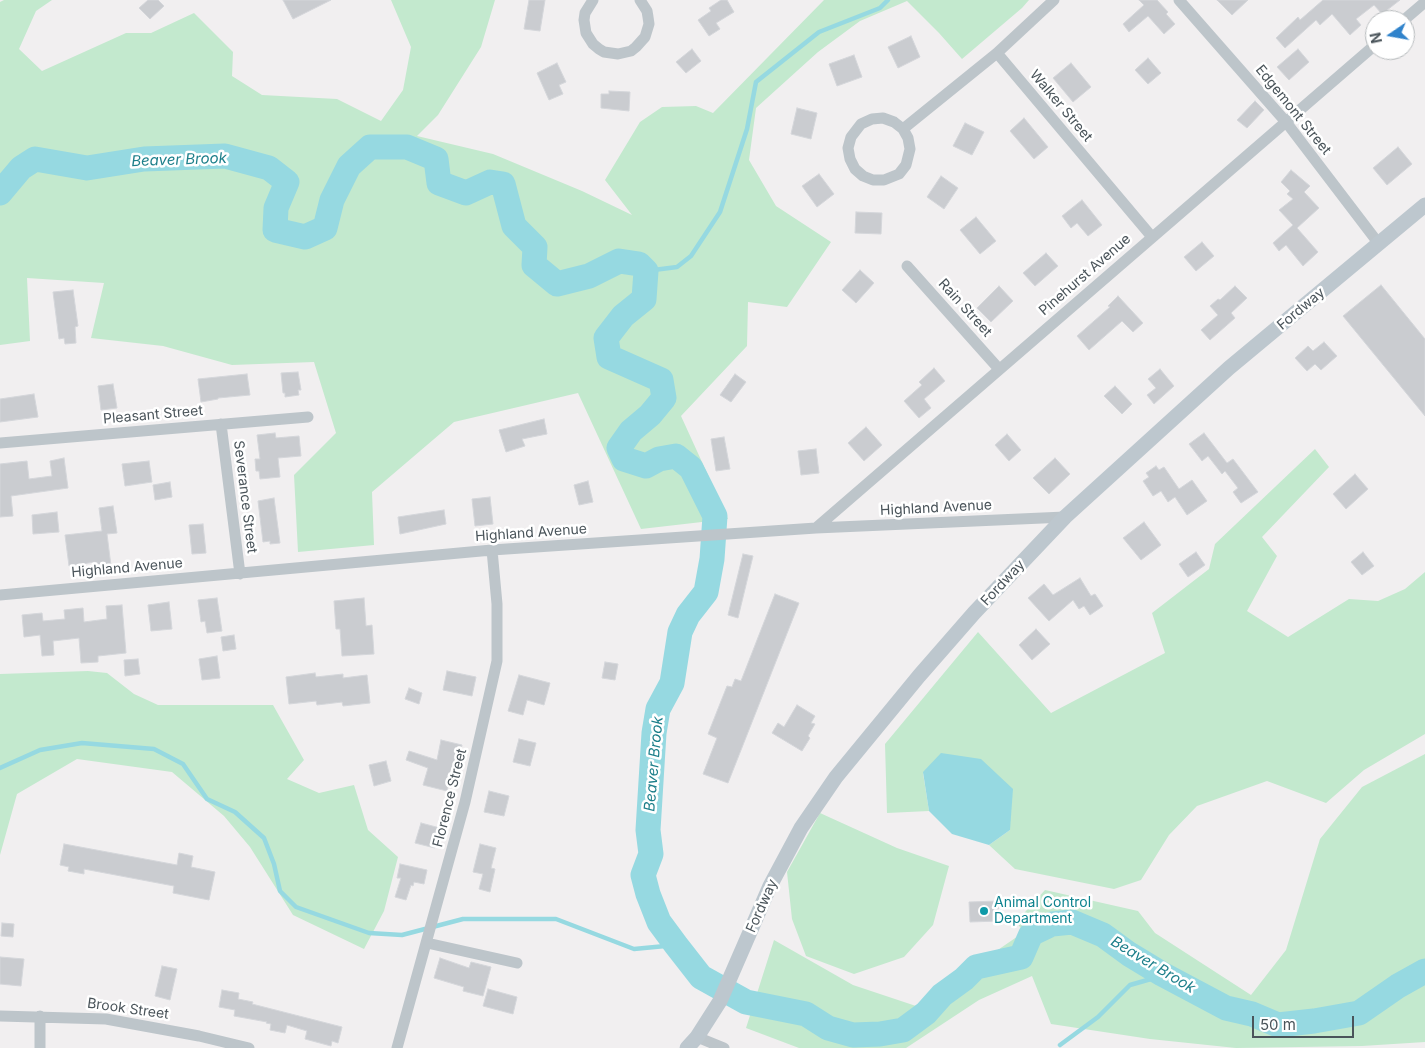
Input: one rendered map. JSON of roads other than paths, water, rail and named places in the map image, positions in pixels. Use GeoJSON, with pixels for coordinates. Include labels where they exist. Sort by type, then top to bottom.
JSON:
{"type":"FeatureCollection","features":[{"type":"Feature","properties":{"kind":"street"},"geometry":{"type":"LineString","coordinates":[[593,0],[585,13],[586,33],[593,44],[604,52],[611,54],[631,51],[645,37],[648,31],[648,17],[645,2]]}},
{"type":"Feature","properties":{"kind":"street"},"geometry":{"type":"LineString","coordinates":[[902,129],[997,53],[1054,0]]}},
{"type":"Feature","properties":{"kind":"street","name":"Edgemont Street"},"geometry":{"type":"LineString","coordinates":[[1179,0],[1286,122],[1379,244]]}},
{"type":"Feature","properties":{"kind":"street"},"geometry":{"type":"LineString","coordinates":[[1415,11],[1425,2]]}},
{"type":"Feature","properties":{"kind":"street","name":"Walker Street"},"geometry":{"type":"LineString","coordinates":[[997,53],[1152,237]]}},
{"type":"Feature","properties":{"kind":"street","name":"Pinehurst Avenue"},"geometry":{"type":"LineString","coordinates":[[816,528],[1365,54]]}},
{"type":"Feature","properties":{"kind":"street"},"geometry":{"type":"LineString","coordinates":[[883,118],[894,122],[902,129],[908,138],[910,149],[906,165],[899,174],[884,180],[873,180],[863,176],[855,169],[850,159],[848,148],[854,132],[862,124],[872,119],[883,118]]}},
{"type":"Feature","properties":{"kind":"street","name":"Fordway"},"geometry":{"type":"LineString","coordinates":[[692,1043],[720,1002],[776,873],[801,828],[836,777],[919,676],[1065,517],[1229,368],[1425,205]]}},
{"type":"Feature","properties":{"kind":"street","name":"Rain Street"},"geometry":{"type":"LineString","coordinates":[[907,266],[999,369]]}},
{"type":"Feature","properties":{"kind":"street","name":"Pleasant Street"},"geometry":{"type":"LineString","coordinates":[[0,443],[308,417]]}},
{"type":"Feature","properties":{"kind":"street","name":"Severance Street"},"geometry":{"type":"LineString","coordinates":[[221,424],[240,574]]}},
{"type":"Feature","properties":{"kind":"street","name":"Highland Avenue"},"geometry":{"type":"LineString","coordinates":[[0,595],[492,550],[816,528],[1065,517]]}},
{"type":"Feature","properties":{"kind":"street","name":"Florence Street"},"geometry":{"type":"LineString","coordinates":[[398,1048],[466,802],[497,661],[497,604],[492,550]]}},
{"type":"Feature","properties":{"kind":"street"},"geometry":{"type":"LineString","coordinates":[[428,939],[517,963]]}},
{"type":"Feature","properties":{"kind":"street","name":"Brook Street"},"geometry":{"type":"LineString","coordinates":[[0,1016],[106,1019],[137,1023],[249,1048]]}},
{"type":"Feature","properties":{"kind":"street"},"geometry":{"type":"LineString","coordinates":[[40,1016],[40,1048]]}},
{"type":"Feature","properties":{"kind":"street"},"geometry":{"type":"LineString","coordinates":[[692,1043],[724,1048]]}},
{"type":"Feature","properties":{"kind":"water"},"geometry":{"type":"Polygon","coordinates":[[[941,753],[981,759],[1013,789],[1010,830],[989,845],[952,834],[929,811],[923,772],[941,753]]]}},
{"type":"Feature","properties":{"kind":"waterway"},"geometry":{"type":"LineString","coordinates":[[646,271],[677,267],[691,256],[720,212],[747,129],[756,82],[819,32],[880,8],[888,0]]}},
{"type":"Feature","properties":{"kind":"waterway","name":"Beaver Brook"},"geometry":{"type":"LineString","coordinates":[[0,193],[21,168],[35,159],[87,168],[144,159],[225,156],[269,168],[287,182],[276,208],[275,230],[305,237],[325,228],[332,200],[349,166],[370,147],[407,147],[436,159],[439,183],[466,193],[490,182],[503,184],[514,226],[535,247],[534,265],[557,284],[589,276],[619,261],[639,264],[646,271],[644,299],[623,316],[606,338],[609,357],[661,380],[664,398],[650,415],[631,431],[619,448],[624,459],[646,466],[659,459],[676,456],[691,468],[715,516],[712,559],[706,592],[688,615],[680,632],[672,683],[658,709],[654,733],[648,830],[651,854],[643,875],[659,922],[701,977],[746,1002],[806,1014],[828,1028],[853,1035],[880,1034],[903,1030],[926,1013],[942,995],[964,979],[976,967],[1021,957],[1031,934],[1052,924],[1072,922],[1103,935],[1129,954],[1162,974],[1226,1008],[1252,1014],[1278,1025],[1359,1013],[1398,986],[1425,971]]}},
{"type":"Feature","properties":{"kind":"waterway"},"geometry":{"type":"LineString","coordinates":[[0,768],[40,750],[82,743],[154,749],[183,764],[207,799],[235,812],[264,838],[274,864],[280,891],[296,907],[369,933],[402,935],[463,919],[556,919],[634,949],[676,945]]}},
{"type":"Feature","properties":{"kind":"waterway"},"geometry":{"type":"LineString","coordinates":[[1060,1045],[1098,1017],[1130,985],[1165,975]]}},
{"type":"Feature","properties":{"kind":"place","name":"Animal Control Department"},"geometry":{"type":"Point","coordinates":[984,911]}}]}
